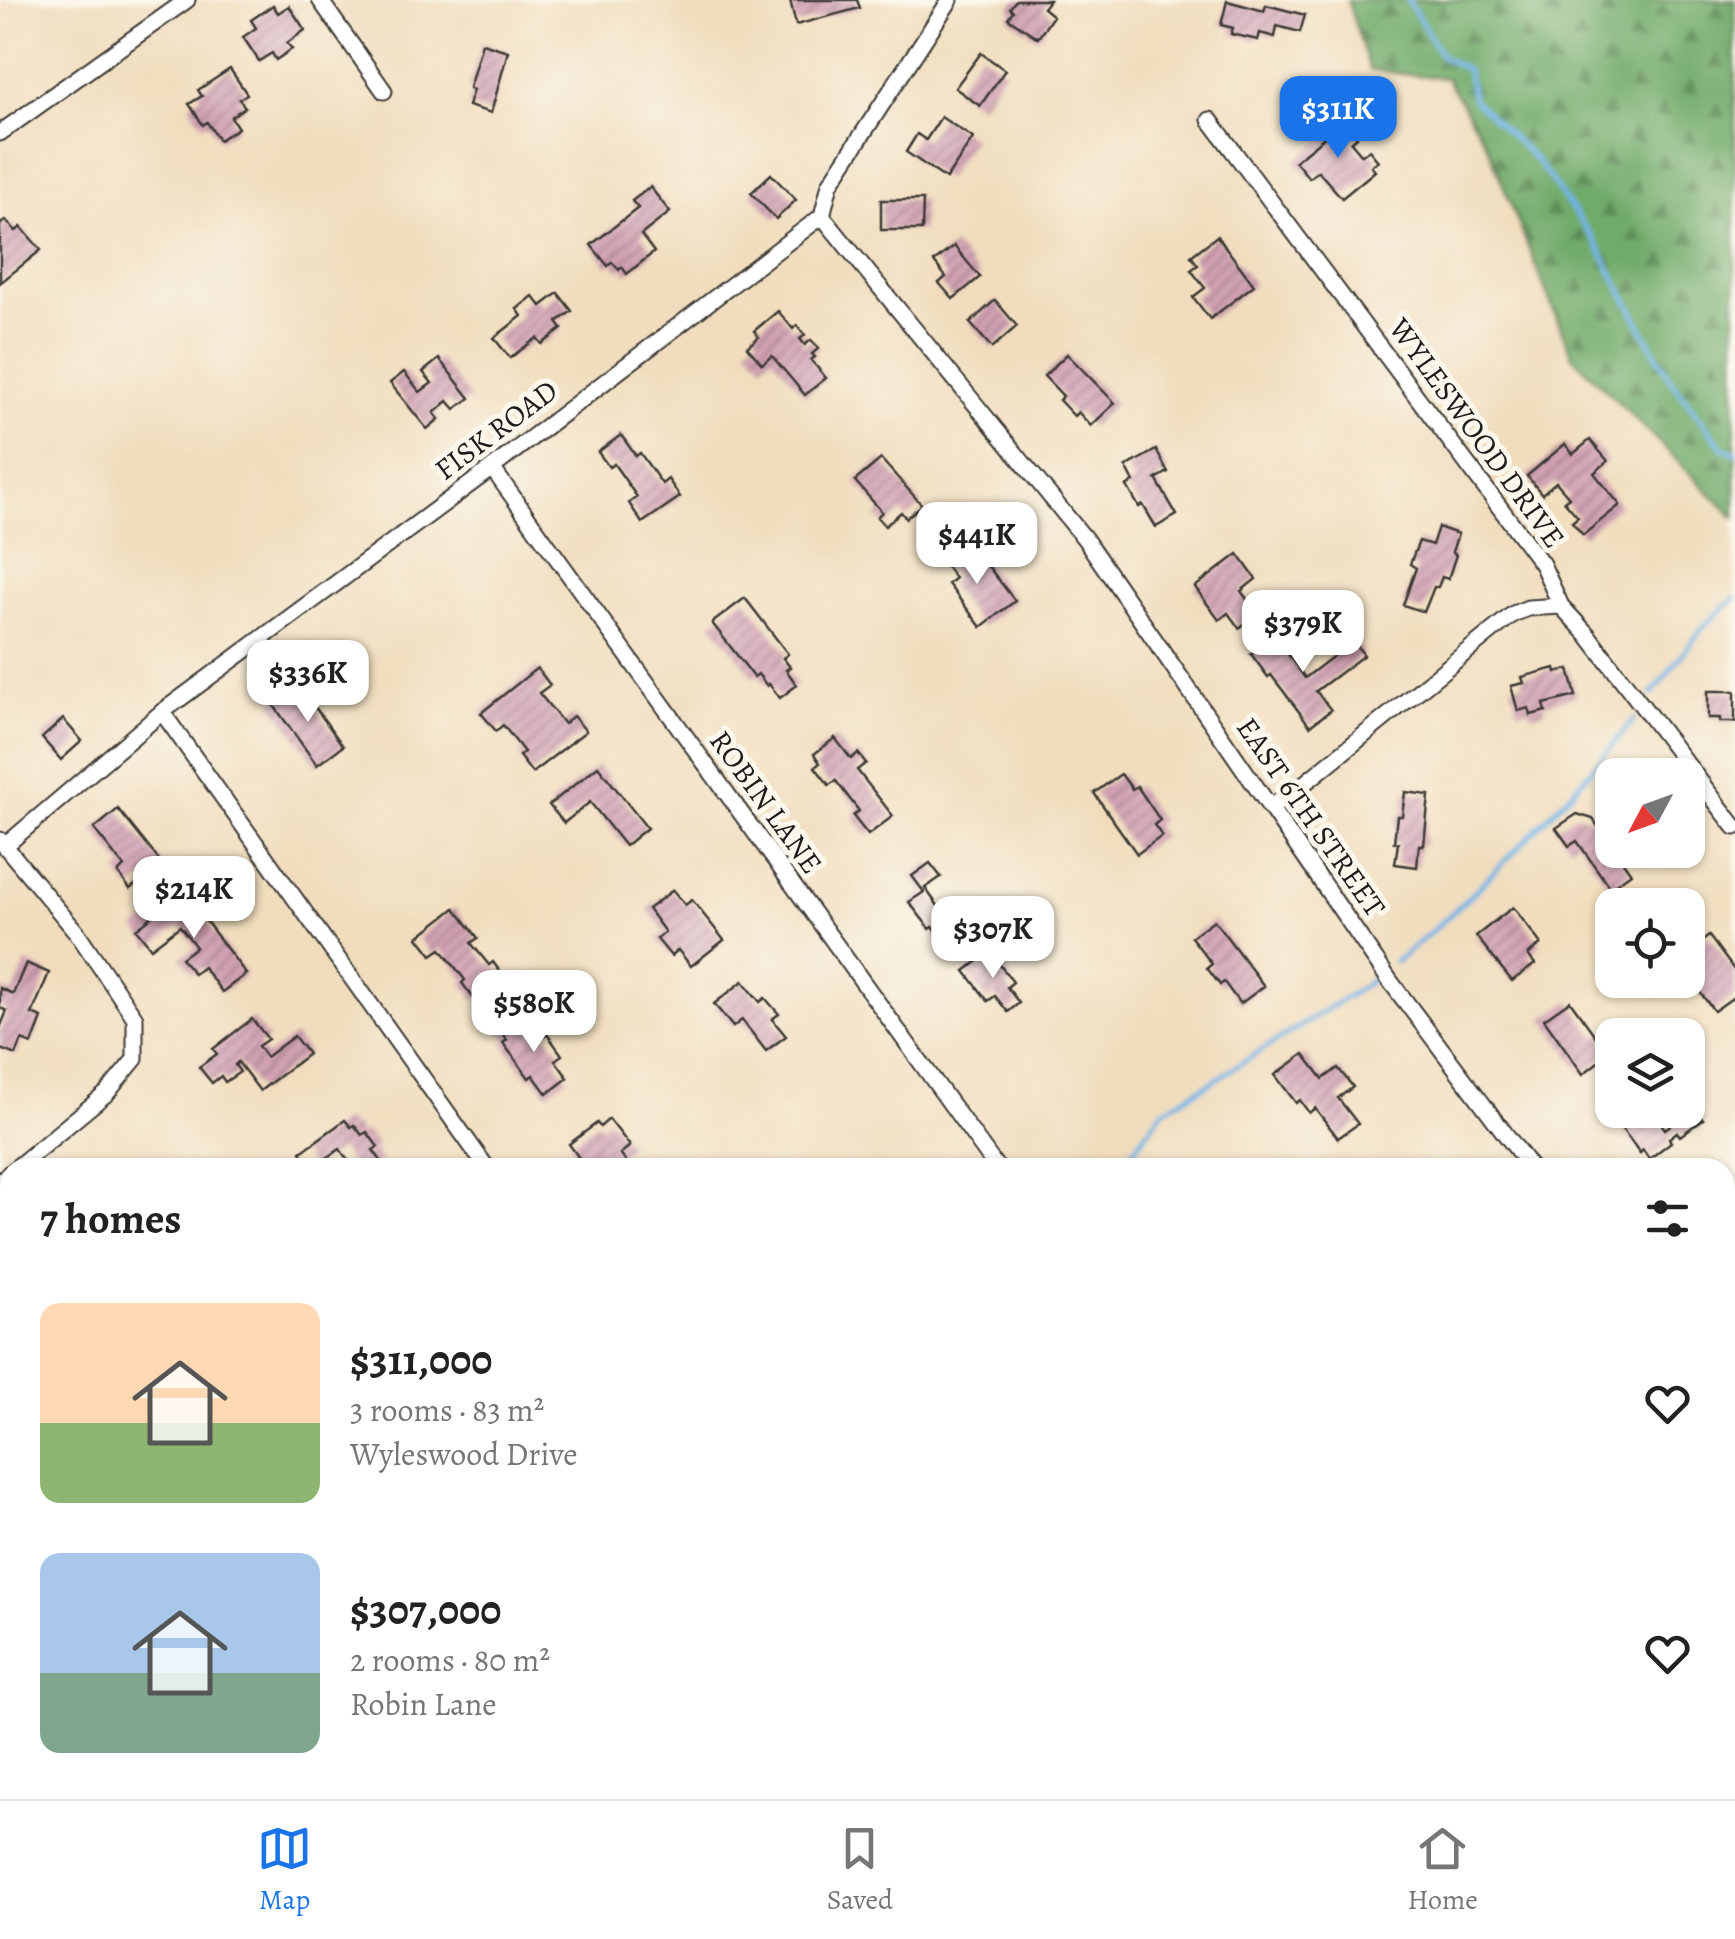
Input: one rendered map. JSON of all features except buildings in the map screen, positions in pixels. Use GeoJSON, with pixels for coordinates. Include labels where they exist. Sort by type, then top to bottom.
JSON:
{"type":"FeatureCollection","features":[{"type":"Feature","properties":{"kind":"street"},"geometry":{"type":"LineString","coordinates":[[0,134],[186,0]]}},
{"type":"Feature","properties":{"kind":"street"},"geometry":{"type":"LineString","coordinates":[[320,0],[384,91]]}},
{"type":"Feature","properties":{"kind":"street"},"geometry":{"type":"LineString","coordinates":[[822,216],[830,184],[950,0]]}},
{"type":"Feature","properties":{"kind":"street","name":"WYLESWOOD DRIVE"},"geometry":{"type":"LineString","coordinates":[[1210,120],[1542,564],[1561,606],[1733,821]]}},
{"type":"Feature","properties":{"kind":"street","name":"FISK ROAD"},"geometry":{"type":"LineString","coordinates":[[3,842],[162,712],[492,468],[822,216]]}},
{"type":"Feature","properties":{"kind":"street","name":"EAST 6TH STREET"},"geometry":{"type":"LineString","coordinates":[[822,216],[1085,539],[1390,981],[1523,1158]]}},
{"type":"Feature","properties":{"kind":"street","name":"ROBIN LANE"},"geometry":{"type":"LineString","coordinates":[[492,468],[990,1158]]}},
{"type":"Feature","properties":{"kind":"street"},"geometry":{"type":"LineString","coordinates":[[1272,806],[1512,614],[1528,608],[1561,606]]}},
{"type":"Feature","properties":{"kind":"street"},"geometry":{"type":"LineString","coordinates":[[162,712],[480,1158]]}},
{"type":"Feature","properties":{"kind":"street"},"geometry":{"type":"LineString","coordinates":[[3,842],[78,934],[135,1018],[135,1058],[108,1093],[28,1158]]}},
{"type":"Feature","properties":{"kind":"green space"},"geometry":{"type":"Polygon","coordinates":[[[1347,0],[1735,0],[1735,518],[1572,356],[1487,145],[1446,78],[1370,70],[1347,0]]]}},
{"type":"Feature","properties":{"kind":"waterway"},"geometry":{"type":"LineString","coordinates":[[1408,0],[1442,57],[1467,70],[1473,99],[1536,160],[1595,241],[1670,379],[1723,448],[1735,453]]}},
{"type":"Feature","properties":{"kind":"waterway"},"geometry":{"type":"LineString","coordinates":[[1652,694],[1704,626],[1735,598]]}},
{"type":"Feature","properties":{"kind":"waterway"},"geometry":{"type":"LineString","coordinates":[[1395,962],[1520,846],[1634,719]]}},
{"type":"Feature","properties":{"kind":"waterway"},"geometry":{"type":"LineString","coordinates":[[1128,1158],[1163,1110],[1379,974]]}}]}
